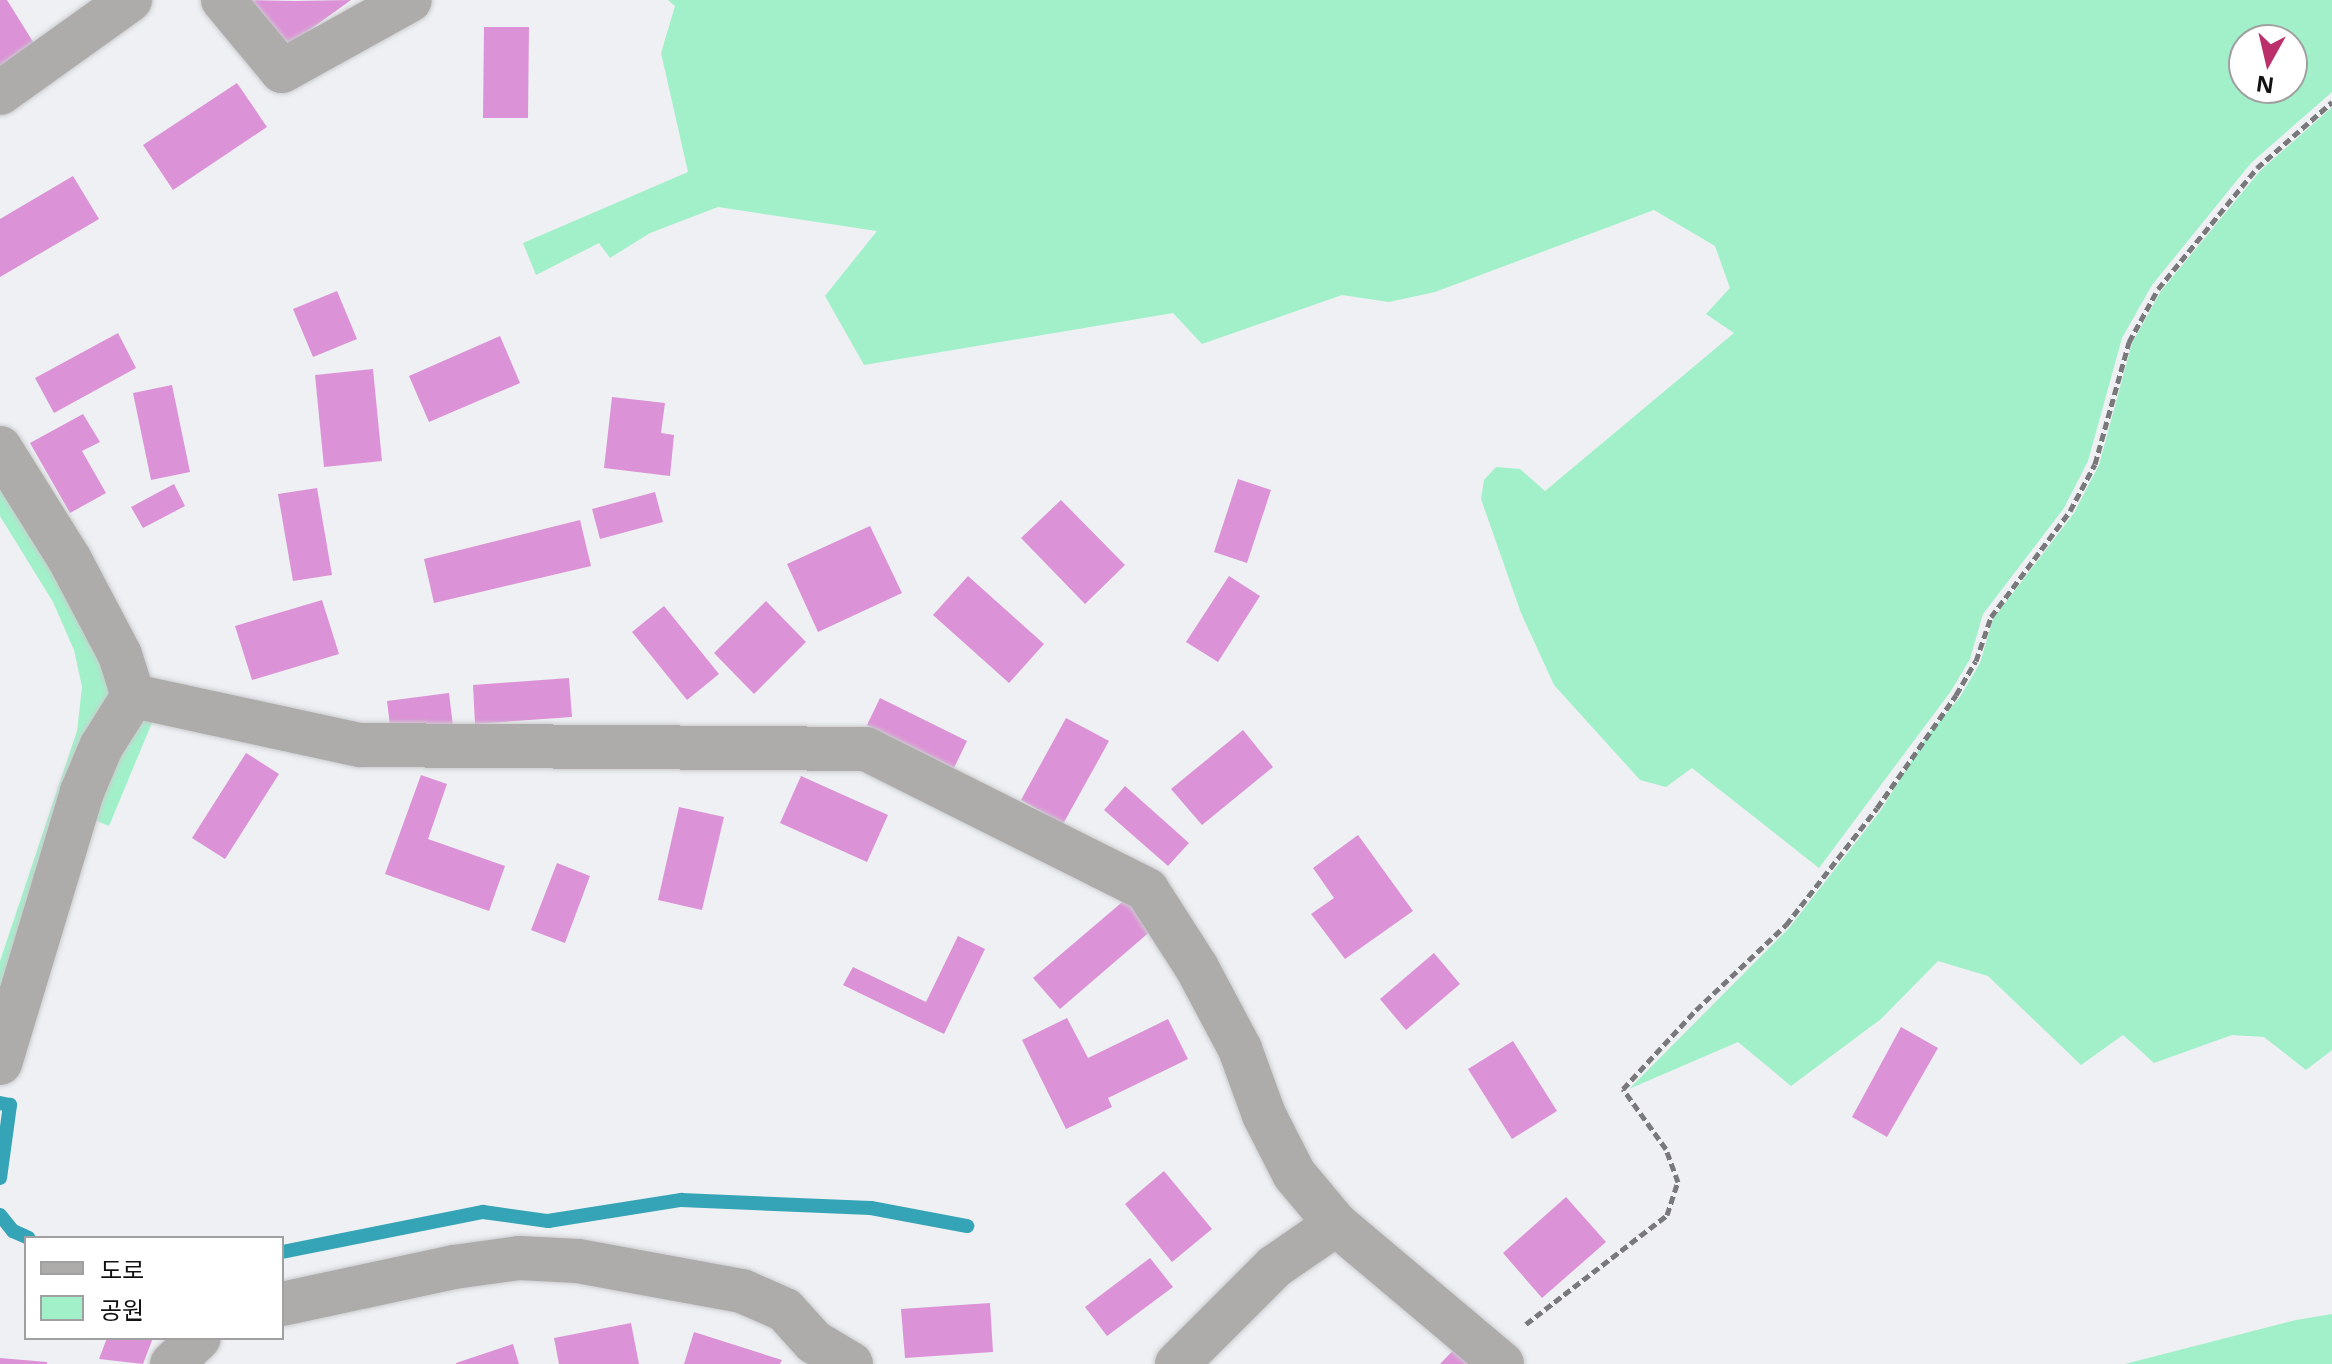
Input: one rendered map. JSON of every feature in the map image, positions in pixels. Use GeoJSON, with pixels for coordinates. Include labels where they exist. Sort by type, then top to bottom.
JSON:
{"type":"FeatureCollection","features":[{"type":"Feature","properties":{"kind":"street"},"geometry":{"type":"LineString","coordinates":[[0,93],[130,0]]}},
{"type":"Feature","properties":{"kind":"street"},"geometry":{"type":"LineString","coordinates":[[223,0],[282,71],[410,0]]}},
{"type":"Feature","properties":{"kind":"street"},"geometry":{"type":"LineString","coordinates":[[0,448],[70,560],[120,655],[133,696],[101,747],[82,792],[0,1063]]}},
{"type":"Feature","properties":{"kind":"street"},"geometry":{"type":"LineString","coordinates":[[133,696],[360,745],[866,749],[1147,890],[1197,968],[1233,1036],[1294,1174],[1336,1224],[1495,1358]]}},
{"type":"Feature","properties":{"kind":"street"},"geometry":{"type":"LineString","coordinates":[[1177,1364],[1274,1267],[1336,1224]]}},
{"type":"Feature","properties":{"kind":"street"},"geometry":{"type":"LineString","coordinates":[[284,1304],[454,1267],[519,1258],[578,1261],[742,1291],[785,1310],[814,1342],[851,1364]]}},
{"type":"Feature","properties":{"kind":"street"},"geometry":{"type":"LineString","coordinates":[[172,1364],[197,1340]]}},
{"type":"Feature","properties":{"kind":"path"},"geometry":{"type":"LineString","coordinates":[[1495,1358],[1667,1215],[1678,1182],[1666,1149],[1623,1089],[1696,1010],[1786,925],[1877,808],[1956,695],[1976,661],[1991,617],[2070,511],[2095,464],[2129,342],[2158,289],[2257,168],[2332,102]]}},
{"type":"Feature","properties":{"kind":"green space"},"geometry":{"type":"Polygon","coordinates":[[[668,0],[2332,0],[2332,92],[2251,163],[2152,285],[2122,338],[2088,461],[2064,508],[1983,614],[1970,659],[1951,691],[1819,868],[1692,768],[1666,787],[1640,780],[1554,685],[1521,613],[1481,499],[1484,480],[1496,467],[1520,469],[1545,491],[1734,333],[1706,314],[1730,288],[1715,246],[1654,210],[1435,292],[1389,302],[1342,295],[1202,344],[1173,313],[864,365],[825,296],[877,231],[718,207],[650,233],[610,258],[599,243],[536,275],[523,243],[688,172],[661,53],[675,6],[668,0]]]}},
{"type":"Feature","properties":{"kind":"green space"},"geometry":{"type":"Polygon","coordinates":[[[2332,107],[2332,1050],[2306,1070],[2264,1037],[2232,1035],[2154,1063],[2123,1035],[2081,1065],[1988,976],[1938,961],[1881,1019],[1791,1086],[1738,1042],[1629,1089],[1789,928],[1881,810],[1927,736],[1960,697],[1980,663],[1993,619],[2074,513],[2099,465],[2132,343],[2161,291],[2260,171],[2332,107]]]}},
{"type":"Feature","properties":{"kind":"green space"},"geometry":{"type":"Polygon","coordinates":[[[0,462],[116,684],[0,1034],[0,961],[77,731],[82,687],[74,650],[53,602],[0,516],[0,462]]]}},
{"type":"Feature","properties":{"kind":"green space"},"geometry":{"type":"Polygon","coordinates":[[[156,713],[109,826],[90,818],[122,728],[156,713]]]}},
{"type":"Feature","properties":{"kind":"green space"},"geometry":{"type":"Polygon","coordinates":[[[2332,1314],[2332,1364],[2125,1364],[2296,1320],[2332,1314]]]}},
{"type":"Feature","properties":{"kind":"building"},"geometry":{"type":"Polygon","coordinates":[[[0,0],[7,0],[35,45],[0,67],[0,0]]]}},
{"type":"Feature","properties":{"kind":"building"},"geometry":{"type":"Polygon","coordinates":[[[245,0],[295,1],[351,0],[282,50],[245,0]]]}},
{"type":"Feature","properties":{"kind":"building"},"geometry":{"type":"Polygon","coordinates":[[[484,27],[529,27],[528,118],[483,118],[484,27]]]}},
{"type":"Feature","properties":{"kind":"building"},"geometry":{"type":"Polygon","coordinates":[[[237,83],[267,127],[173,190],[143,145],[237,83]]]}},
{"type":"Feature","properties":{"kind":"building"},"geometry":{"type":"Polygon","coordinates":[[[73,176],[99,219],[0,277],[0,219],[73,176]]]}},
{"type":"Feature","properties":{"kind":"building"},"geometry":{"type":"Polygon","coordinates":[[[337,291],[357,339],[313,357],[293,309],[337,291]]]}},
{"type":"Feature","properties":{"kind":"building"},"geometry":{"type":"Polygon","coordinates":[[[118,333],[136,368],[54,413],[35,378],[118,333]]]}},
{"type":"Feature","properties":{"kind":"building"},"geometry":{"type":"Polygon","coordinates":[[[500,336],[520,383],[429,422],[409,376],[500,336]]]}},
{"type":"Feature","properties":{"kind":"building"},"geometry":{"type":"Polygon","coordinates":[[[373,369],[382,461],[324,467],[315,375],[373,369]]]}},
{"type":"Feature","properties":{"kind":"building"},"geometry":{"type":"Polygon","coordinates":[[[172,385],[190,472],[151,480],[133,393],[172,385]]]}},
{"type":"Feature","properties":{"kind":"building"},"geometry":{"type":"Polygon","coordinates":[[[612,397],[665,403],[661,433],[674,435],[670,476],[604,468],[612,397]]]}},
{"type":"Feature","properties":{"kind":"building"},"geometry":{"type":"Polygon","coordinates":[[[83,414],[100,442],[82,451],[106,493],[70,513],[30,443],[83,414]]]}},
{"type":"Feature","properties":{"kind":"building"},"geometry":{"type":"Polygon","coordinates":[[[1238,479],[1271,490],[1247,563],[1214,552],[1238,479]]]}},
{"type":"Feature","properties":{"kind":"building"},"geometry":{"type":"Polygon","coordinates":[[[174,484],[185,506],[143,528],[131,507],[174,484]]]}},
{"type":"Feature","properties":{"kind":"building"},"geometry":{"type":"Polygon","coordinates":[[[317,488],[332,575],[293,581],[278,494],[317,488]]]}},
{"type":"Feature","properties":{"kind":"building"},"geometry":{"type":"Polygon","coordinates":[[[655,492],[663,522],[600,539],[592,509],[655,492]]]}},
{"type":"Feature","properties":{"kind":"building"},"geometry":{"type":"Polygon","coordinates":[[[1061,500],[1125,565],[1085,604],[1021,538],[1061,500]]]}},
{"type":"Feature","properties":{"kind":"building"},"geometry":{"type":"Polygon","coordinates":[[[580,520],[591,566],[434,603],[424,559],[580,520]]]}},
{"type":"Feature","properties":{"kind":"building"},"geometry":{"type":"Polygon","coordinates":[[[870,526],[902,593],[818,632],[787,564],[870,526]]]}},
{"type":"Feature","properties":{"kind":"building"},"geometry":{"type":"Polygon","coordinates":[[[968,576],[1044,644],[1009,683],[933,615],[968,576]]]}},
{"type":"Feature","properties":{"kind":"building"},"geometry":{"type":"Polygon","coordinates":[[[1229,576],[1260,596],[1218,662],[1186,642],[1229,576]]]}},
{"type":"Feature","properties":{"kind":"building"},"geometry":{"type":"Polygon","coordinates":[[[322,600],[339,654],[252,680],[235,626],[322,600]]]}},
{"type":"Feature","properties":{"kind":"building"},"geometry":{"type":"Polygon","coordinates":[[[766,601],[806,642],[754,694],[714,653],[766,601]]]}},
{"type":"Feature","properties":{"kind":"building"},"geometry":{"type":"Polygon","coordinates":[[[664,606],[719,674],[687,700],[632,632],[664,606]]]}},
{"type":"Feature","properties":{"kind":"building"},"geometry":{"type":"Polygon","coordinates":[[[569,678],[572,717],[475,724],[473,685],[569,678]]]}},
{"type":"Feature","properties":{"kind":"building"},"geometry":{"type":"Polygon","coordinates":[[[449,693],[453,726],[391,734],[387,701],[449,693]]]}},
{"type":"Feature","properties":{"kind":"building"},"geometry":{"type":"Polygon","coordinates":[[[880,698],[967,741],[954,768],[867,725],[880,698]]]}},
{"type":"Feature","properties":{"kind":"building"},"geometry":{"type":"Polygon","coordinates":[[[1066,718],[1109,741],[1063,824],[1021,800],[1066,718]]]}},
{"type":"Feature","properties":{"kind":"building"},"geometry":{"type":"Polygon","coordinates":[[[1243,730],[1273,767],[1202,825],[1171,789],[1243,730]]]}},
{"type":"Feature","properties":{"kind":"building"},"geometry":{"type":"Polygon","coordinates":[[[246,753],[279,774],[225,859],[192,838],[246,753]]]}},
{"type":"Feature","properties":{"kind":"building"},"geometry":{"type":"Polygon","coordinates":[[[421,775],[447,784],[428,839],[505,866],[489,911],[385,874],[421,775]]]}},
{"type":"Feature","properties":{"kind":"building"},"geometry":{"type":"Polygon","coordinates":[[[801,776],[888,815],[867,862],[780,823],[801,776]]]}},
{"type":"Feature","properties":{"kind":"building"},"geometry":{"type":"Polygon","coordinates":[[[1125,786],[1189,843],[1168,866],[1104,810],[1125,786]]]}},
{"type":"Feature","properties":{"kind":"building"},"geometry":{"type":"Polygon","coordinates":[[[679,807],[724,817],[702,910],[658,900],[679,807]]]}},
{"type":"Feature","properties":{"kind":"building"},"geometry":{"type":"Polygon","coordinates":[[[1358,835],[1413,911],[1345,959],[1311,914],[1334,898],[1313,868],[1358,835]]]}},
{"type":"Feature","properties":{"kind":"building"},"geometry":{"type":"Polygon","coordinates":[[[557,863],[590,876],[565,943],[531,930],[557,863]]]}},
{"type":"Feature","properties":{"kind":"building"},"geometry":{"type":"Polygon","coordinates":[[[1127,898],[1153,929],[1060,1009],[1033,978],[1127,898]]]}},
{"type":"Feature","properties":{"kind":"building"},"geometry":{"type":"Polygon","coordinates":[[[958,936],[985,949],[944,1034],[843,985],[853,967],[926,1002],[958,936]]]}},
{"type":"Feature","properties":{"kind":"building"},"geometry":{"type":"Polygon","coordinates":[[[1434,953],[1460,984],[1406,1030],[1380,999],[1434,953]]]}},
{"type":"Feature","properties":{"kind":"building"},"geometry":{"type":"Polygon","coordinates":[[[1067,1018],[1088,1058],[1168,1019],[1188,1059],[1108,1098],[1112,1107],[1066,1129],[1022,1040],[1067,1018]]]}},
{"type":"Feature","properties":{"kind":"building"},"geometry":{"type":"Polygon","coordinates":[[[1901,1027],[1938,1048],[1887,1137],[1852,1117],[1901,1027]]]}},
{"type":"Feature","properties":{"kind":"building"},"geometry":{"type":"Polygon","coordinates":[[[1513,1041],[1557,1111],[1512,1139],[1468,1069],[1513,1041]]]}},
{"type":"Feature","properties":{"kind":"building"},"geometry":{"type":"Polygon","coordinates":[[[1164,1171],[1212,1229],[1172,1262],[1125,1204],[1164,1171]]]}},
{"type":"Feature","properties":{"kind":"building"},"geometry":{"type":"Polygon","coordinates":[[[1566,1197],[1606,1242],[1542,1298],[1503,1253],[1566,1197]]]}},
{"type":"Feature","properties":{"kind":"building"},"geometry":{"type":"Polygon","coordinates":[[[1150,1258],[1173,1287],[1107,1336],[1085,1307],[1150,1258]]]}},
{"type":"Feature","properties":{"kind":"building"},"geometry":{"type":"Polygon","coordinates":[[[990,1303],[993,1352],[905,1358],[901,1309],[990,1303]]]}},
{"type":"Feature","properties":{"kind":"building"},"geometry":{"type":"Polygon","coordinates":[[[631,1323],[639,1364],[559,1364],[554,1338],[631,1323]]]}},
{"type":"Feature","properties":{"kind":"building"},"geometry":{"type":"Polygon","coordinates":[[[694,1332],[782,1360],[780,1364],[684,1364],[694,1332]]]}},
{"type":"Feature","properties":{"kind":"building"},"geometry":{"type":"Polygon","coordinates":[[[106,1340],[152,1340],[143,1364],[99,1359],[106,1340]]]}},
{"type":"Feature","properties":{"kind":"building"},"geometry":{"type":"Polygon","coordinates":[[[1463,1340],[1488,1364],[1440,1364],[1463,1340]]]}},
{"type":"Feature","properties":{"kind":"building"},"geometry":{"type":"Polygon","coordinates":[[[513,1344],[519,1364],[456,1364],[456,1363],[513,1344]]]}},
{"type":"Feature","properties":{"kind":"building"},"geometry":{"type":"Polygon","coordinates":[[[0,1358],[47,1362],[47,1364],[0,1364],[0,1358]]]}},
{"type":"Feature","properties":{"kind":"waterway"},"geometry":{"type":"LineString","coordinates":[[0,1103],[10,1105],[0,1178]]}},
{"type":"Feature","properties":{"kind":"waterway"},"geometry":{"type":"LineString","coordinates":[[284,1252],[483,1212],[548,1221],[681,1200],[871,1208],[967,1226]]}},
{"type":"Feature","properties":{"kind":"waterway"},"geometry":{"type":"LineString","coordinates":[[0,1215],[13,1231],[24,1236]]}}]}
